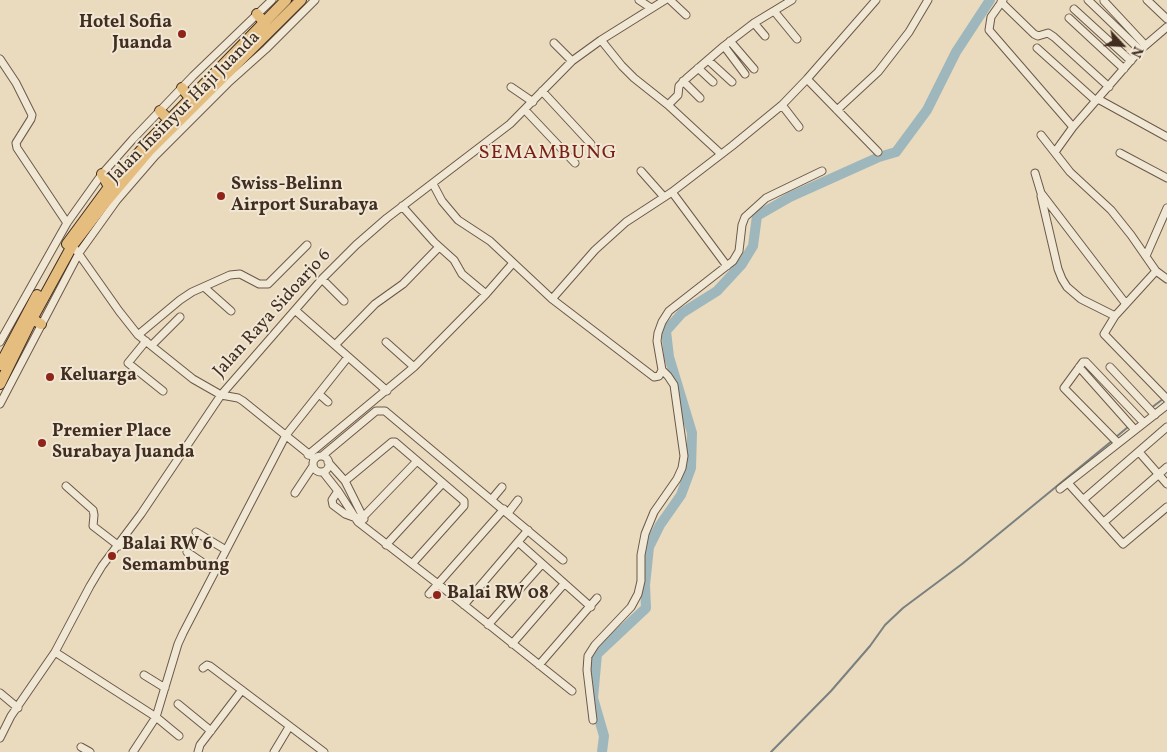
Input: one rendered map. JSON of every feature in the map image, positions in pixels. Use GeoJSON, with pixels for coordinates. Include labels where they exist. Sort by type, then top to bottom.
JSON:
{"type":"FeatureCollection","features":[{"type":"Feature","properties":{"kind":"highway","name":"Jalan Insinyur Haji Juanda"},"geometry":{"type":"LineString","coordinates":[[0,384],[37,322],[56,268],[74,233],[109,187],[260,18],[286,0]]}},
{"type":"Feature","properties":{"kind":"highway","name":"Jalan Insinyur Haji Juanda"},"geometry":{"type":"LineString","coordinates":[[0,365],[14,327],[56,268],[75,250],[106,202],[301,0]]}},
{"type":"Feature","properties":{"kind":"highway"},"geometry":{"type":"LineString","coordinates":[[182,88],[190,98]]}},
{"type":"Feature","properties":{"kind":"highway"},"geometry":{"type":"LineString","coordinates":[[160,112],[169,120]]}},
{"type":"Feature","properties":{"kind":"highway"},"geometry":{"type":"LineString","coordinates":[[102,174],[109,187]]}},
{"type":"Feature","properties":{"kind":"street","name":"Jalan Insinyur Haji Juanda"},"geometry":{"type":"LineString","coordinates":[[0,342],[14,327],[67,223],[102,174],[182,88],[260,18],[272,0]]}},
{"type":"Feature","properties":{"kind":"street","name":"Jalan Insinyur Haji Juanda"},"geometry":{"type":"LineString","coordinates":[[152,154],[266,49],[315,0]]}},
{"type":"Feature","properties":{"kind":"street"},"geometry":{"type":"LineString","coordinates":[[639,0],[651,8]]}},
{"type":"Feature","properties":{"kind":"street","name":"Jalan Raya Sidoarjo 6"},"geometry":{"type":"LineString","coordinates":[[0,738],[54,652],[102,566],[119,546],[221,394],[294,310],[356,245],[402,206],[510,124],[572,61],[601,40],[666,0]]}},
{"type":"Feature","properties":{"kind":"street"},"geometry":{"type":"LineString","coordinates":[[670,0],[679,4],[686,15]]}},
{"type":"Feature","properties":{"kind":"street"},"geometry":{"type":"LineString","coordinates":[[668,105],[678,95],[679,86],[683,81],[698,68],[754,23],[792,0]]}},
{"type":"Feature","properties":{"kind":"street"},"geometry":{"type":"LineString","coordinates":[[554,296],[607,238],[626,222],[672,192],[782,105],[876,0]]}},
{"type":"Feature","properties":{"kind":"street"},"geometry":{"type":"LineString","coordinates":[[837,110],[878,72],[908,32],[928,0]]}},
{"type":"Feature","properties":{"kind":"street"},"geometry":{"type":"LineString","coordinates":[[1088,0],[1142,48]]}},
{"type":"Feature","properties":{"kind":"street"},"geometry":{"type":"LineString","coordinates":[[1146,0],[1167,19]]}},
{"type":"Feature","properties":{"kind":"street"},"geometry":{"type":"LineString","coordinates":[[1073,127],[989,30],[991,17],[1002,1],[1034,34],[1038,36],[1045,33],[1054,37],[1109,87]]}},
{"type":"Feature","properties":{"kind":"street"},"geometry":{"type":"LineString","coordinates":[[1104,1],[1142,48]]}},
{"type":"Feature","properties":{"kind":"street"},"geometry":{"type":"LineString","coordinates":[[1074,9],[1131,61]]}},
{"type":"Feature","properties":{"kind":"street"},"geometry":{"type":"LineString","coordinates":[[774,11],[797,39]]}},
{"type":"Feature","properties":{"kind":"street"},"geometry":{"type":"LineString","coordinates":[[1069,18],[1124,69]]}},
{"type":"Feature","properties":{"kind":"street"},"geometry":{"type":"LineString","coordinates":[[754,23],[765,36]]}},
{"type":"Feature","properties":{"kind":"street"},"geometry":{"type":"LineString","coordinates":[[1055,152],[1073,127],[1142,48],[1167,27]]}},
{"type":"Feature","properties":{"kind":"street"},"geometry":{"type":"LineString","coordinates":[[601,40],[622,66],[721,154]]}},
{"type":"Feature","properties":{"kind":"street"},"geometry":{"type":"LineString","coordinates":[[730,41],[754,69]]}},
{"type":"Feature","properties":{"kind":"street"},"geometry":{"type":"LineString","coordinates":[[554,43],[572,61]]}},
{"type":"Feature","properties":{"kind":"street"},"geometry":{"type":"LineString","coordinates":[[724,46],[745,74]]}},
{"type":"Feature","properties":{"kind":"street"},"geometry":{"type":"LineString","coordinates":[[1037,48],[1097,100],[1167,137]]}},
{"type":"Feature","properties":{"kind":"street"},"geometry":{"type":"LineString","coordinates":[[0,59],[16,83],[31,113],[31,119],[16,146],[67,223]]}},
{"type":"Feature","properties":{"kind":"street"},"geometry":{"type":"LineString","coordinates":[[708,60],[732,82]]}},
{"type":"Feature","properties":{"kind":"street"},"geometry":{"type":"LineString","coordinates":[[698,68],[713,82]]}},
{"type":"Feature","properties":{"kind":"street"},"geometry":{"type":"LineString","coordinates":[[807,79],[878,152]]}},
{"type":"Feature","properties":{"kind":"street"},"geometry":{"type":"LineString","coordinates":[[683,81],[700,98]]}},
{"type":"Feature","properties":{"kind":"street"},"geometry":{"type":"LineString","coordinates":[[511,87],[533,102]]}},
{"type":"Feature","properties":{"kind":"street"},"geometry":{"type":"LineString","coordinates":[[542,92],[591,144]]}},
{"type":"Feature","properties":{"kind":"street"},"geometry":{"type":"LineString","coordinates":[[782,105],[799,127]]}},
{"type":"Feature","properties":{"kind":"street"},"geometry":{"type":"LineString","coordinates":[[525,110],[575,163]]}},
{"type":"Feature","properties":{"kind":"street"},"geometry":{"type":"LineString","coordinates":[[1041,135],[1070,172],[1111,210],[1156,271],[1167,279]]}},
{"type":"Feature","properties":{"kind":"street"},"geometry":{"type":"LineString","coordinates":[[1120,152],[1167,178]]}},
{"type":"Feature","properties":{"kind":"street"},"geometry":{"type":"LineString","coordinates":[[641,171],[664,196]]}},
{"type":"Feature","properties":{"kind":"street"},"geometry":{"type":"LineString","coordinates":[[659,374],[657,341],[662,322],[669,312],[733,261],[739,251],[742,225],[745,217],[766,198],[822,171]]}},
{"type":"Feature","properties":{"kind":"street"},"geometry":{"type":"LineString","coordinates":[[1035,173],[1062,279],[1067,287],[1081,298],[1115,316]]}},
{"type":"Feature","properties":{"kind":"street"},"geometry":{"type":"LineString","coordinates":[[433,184],[442,201],[458,220],[490,241],[512,263],[652,376],[659,374],[668,376],[674,385],[684,456],[682,468],[677,480],[654,512],[645,534],[641,555],[641,581],[638,594],[631,607],[595,645],[588,656],[587,676],[593,720]]}},
{"type":"Feature","properties":{"kind":"street"},"geometry":{"type":"LineString","coordinates":[[672,192],[727,266]]}},
{"type":"Feature","properties":{"kind":"street"},"geometry":{"type":"LineString","coordinates":[[1041,194],[1126,304]]}},
{"type":"Feature","properties":{"kind":"street"},"geometry":{"type":"LineString","coordinates":[[402,206],[439,247],[454,260],[462,274],[486,294]]}},
{"type":"Feature","properties":{"kind":"street"},"geometry":{"type":"LineString","coordinates":[[1146,256],[1167,208]]}},
{"type":"Feature","properties":{"kind":"street"},"geometry":{"type":"LineString","coordinates":[[138,335],[180,300],[234,273],[259,284],[266,285],[307,245]]}},
{"type":"Feature","properties":{"kind":"street"},"geometry":{"type":"LineString","coordinates":[[335,345],[375,304],[403,284],[439,247]]}},
{"type":"Feature","properties":{"kind":"street","name":"Jalan Insinyur Haji Juanda"},"geometry":{"type":"LineString","coordinates":[[0,404],[37,322],[75,250]]}},
{"type":"Feature","properties":{"kind":"street"},"geometry":{"type":"LineString","coordinates":[[75,250],[138,335],[182,371],[221,394],[238,398],[286,435],[308,455],[317,471],[323,472],[358,522],[572,691]]}},
{"type":"Feature","properties":{"kind":"street"},"geometry":{"type":"LineString","coordinates":[[308,455],[414,367],[486,294],[512,263]]}},
{"type":"Feature","properties":{"kind":"street"},"geometry":{"type":"LineString","coordinates":[[1156,271],[1115,316],[1104,332],[1105,336],[1165,396]]}},
{"type":"Feature","properties":{"kind":"street"},"geometry":{"type":"LineString","coordinates":[[322,279],[344,301]]}},
{"type":"Feature","properties":{"kind":"street"},"geometry":{"type":"LineString","coordinates":[[204,287],[231,311]]}},
{"type":"Feature","properties":{"kind":"street"},"geometry":{"type":"LineString","coordinates":[[294,310],[387,390]]}},
{"type":"Feature","properties":{"kind":"street"},"geometry":{"type":"LineString","coordinates":[[163,391],[128,363],[180,317]]}},
{"type":"Feature","properties":{"kind":"street"},"geometry":{"type":"LineString","coordinates":[[386,342],[414,367]]}},
{"type":"Feature","properties":{"kind":"street"},"geometry":{"type":"LineString","coordinates":[[134,752],[156,718],[178,644],[286,435],[348,356]]}},
{"type":"Feature","properties":{"kind":"street"},"geometry":{"type":"LineString","coordinates":[[1115,440],[1064,388],[1083,362],[1086,362],[1143,421]]}},
{"type":"Feature","properties":{"kind":"street"},"geometry":{"type":"LineString","coordinates":[[1079,366],[1134,429]]}},
{"type":"Feature","properties":{"kind":"street"},"geometry":{"type":"LineString","coordinates":[[1110,367],[1152,412]]}},
{"type":"Feature","properties":{"kind":"street"},"geometry":{"type":"LineString","coordinates":[[319,394],[328,402]]}},
{"type":"Feature","properties":{"kind":"street"},"geometry":{"type":"LineString","coordinates":[[1060,489],[1115,440],[1134,429],[1152,412],[1167,405]]}},
{"type":"Feature","properties":{"kind":"street"},"geometry":{"type":"LineString","coordinates":[[295,493],[314,463],[325,459],[376,411],[382,410],[492,499],[563,560]]}},
{"type":"Feature","properties":{"kind":"street"},"geometry":{"type":"LineString","coordinates":[[1084,499],[1167,427]]}},
{"type":"Feature","properties":{"kind":"street"},"geometry":{"type":"LineString","coordinates":[[345,481],[392,442],[398,443],[464,502],[465,505],[412,564]]}},
{"type":"Feature","properties":{"kind":"street"},"geometry":{"type":"LineString","coordinates":[[1139,452],[1167,484]]}},
{"type":"Feature","properties":{"kind":"street"},"geometry":{"type":"LineString","coordinates":[[323,472],[328,468],[325,459]]}},
{"type":"Feature","properties":{"kind":"street"},"geometry":{"type":"LineString","coordinates":[[325,459],[345,481],[364,516],[364,527]]}},
{"type":"Feature","properties":{"kind":"street"},"geometry":{"type":"LineString","coordinates":[[338,491],[331,503],[345,514],[356,518],[364,516],[417,461]]}},
{"type":"Feature","properties":{"kind":"street"},"geometry":{"type":"LineString","coordinates":[[1104,522],[1167,467]]}},
{"type":"Feature","properties":{"kind":"street"},"geometry":{"type":"LineString","coordinates":[[1068,483],[1121,543],[1125,544],[1167,507]]}},
{"type":"Feature","properties":{"kind":"street"},"geometry":{"type":"LineString","coordinates":[[386,545],[442,484]]}},
{"type":"Feature","properties":{"kind":"street"},"geometry":{"type":"LineString","coordinates":[[66,486],[93,510],[93,526],[119,546]]}},
{"type":"Feature","properties":{"kind":"street"},"geometry":{"type":"LineString","coordinates":[[492,499],[502,487]]}},
{"type":"Feature","properties":{"kind":"street"},"geometry":{"type":"LineString","coordinates":[[429,594],[518,500]]}},
{"type":"Feature","properties":{"kind":"street"},"geometry":{"type":"LineString","coordinates":[[464,605],[528,530]]}},
{"type":"Feature","properties":{"kind":"street"},"geometry":{"type":"LineString","coordinates":[[196,532],[226,550]]}},
{"type":"Feature","properties":{"kind":"street"},"geometry":{"type":"LineString","coordinates":[[518,542],[591,606]]}},
{"type":"Feature","properties":{"kind":"street"},"geometry":{"type":"LineString","coordinates":[[188,552],[215,571]]}},
{"type":"Feature","properties":{"kind":"street"},"geometry":{"type":"LineString","coordinates":[[488,625],[542,564]]}},
{"type":"Feature","properties":{"kind":"street"},"geometry":{"type":"LineString","coordinates":[[512,644],[564,584]]}},
{"type":"Feature","properties":{"kind":"street"},"geometry":{"type":"LineString","coordinates":[[539,665],[597,598]]}},
{"type":"Feature","properties":{"kind":"street"},"geometry":{"type":"LineString","coordinates":[[54,652],[156,718],[179,736]]}},
{"type":"Feature","properties":{"kind":"street"},"geometry":{"type":"LineString","coordinates":[[548,672],[550,652]]}},
{"type":"Feature","properties":{"kind":"street"},"geometry":{"type":"LineString","coordinates":[[203,668],[207,665],[210,666],[324,752]]}},
{"type":"Feature","properties":{"kind":"street"},"geometry":{"type":"LineString","coordinates":[[144,675],[164,688]]}},
{"type":"Feature","properties":{"kind":"street"},"geometry":{"type":"LineString","coordinates":[[198,752],[200,745],[242,690]]}},
{"type":"Feature","properties":{"kind":"street"},"geometry":{"type":"LineString","coordinates":[[0,693],[18,708]]}},
{"type":"Feature","properties":{"kind":"street"},"geometry":{"type":"LineString","coordinates":[[178,704],[211,731]]}},
{"type":"Feature","properties":{"kind":"street"},"geometry":{"type":"LineString","coordinates":[[274,752],[289,727]]}},
{"type":"Feature","properties":{"kind":"street"},"geometry":{"type":"LineString","coordinates":[[81,747],[90,752]]}},
{"type":"Feature","properties":{"kind":"waterway"},"geometry":{"type":"LineString","coordinates":[[602,752],[604,736],[593,698],[597,654],[646,608],[645,585],[649,547],[660,525],[681,495],[691,468],[692,433],[669,357],[666,331],[682,313],[717,291],[742,264],[753,246],[757,216],[790,197],[879,157],[896,152],[927,110],[956,52],[990,0]]}},
{"type":"Feature","properties":{"kind":"waterway"},"geometry":{"type":"LineString","coordinates":[[1151,408],[1163,399]]}},
{"type":"Feature","properties":{"kind":"waterway"},"geometry":{"type":"LineString","coordinates":[[1116,437],[1128,427]]}},
{"type":"Feature","properties":{"kind":"waterway"},"geometry":{"type":"LineString","coordinates":[[771,752],[831,691],[870,646],[885,625],[903,608],[962,564],[1113,440]]}},
{"type":"Feature","properties":{"kind":"place","name":"Hotel Sofia Juanda"},"geometry":{"type":"Point","coordinates":[182,34]}},
{"type":"Feature","properties":{"kind":"place","name":"Swiss-Belinn Airport Surabaya"},"geometry":{"type":"Point","coordinates":[221,196]}},
{"type":"Feature","properties":{"kind":"place","name":"Keluarga"},"geometry":{"type":"Point","coordinates":[50,377]}},
{"type":"Feature","properties":{"kind":"place","name":"Premier Place Surabaya Juanda"},"geometry":{"type":"Point","coordinates":[42,443]}},
{"type":"Feature","properties":{"kind":"place","name":"Balai RW 6 Semambung"},"geometry":{"type":"Point","coordinates":[112,556]}},
{"type":"Feature","properties":{"kind":"place","name":"Balai RW 08"},"geometry":{"type":"Point","coordinates":[437,595]}},
{"type":"Feature","properties":{"kind":"district","name":"SEMAMBUNG"},"geometry":{"type":"Point","coordinates":[548,154]}}]}
